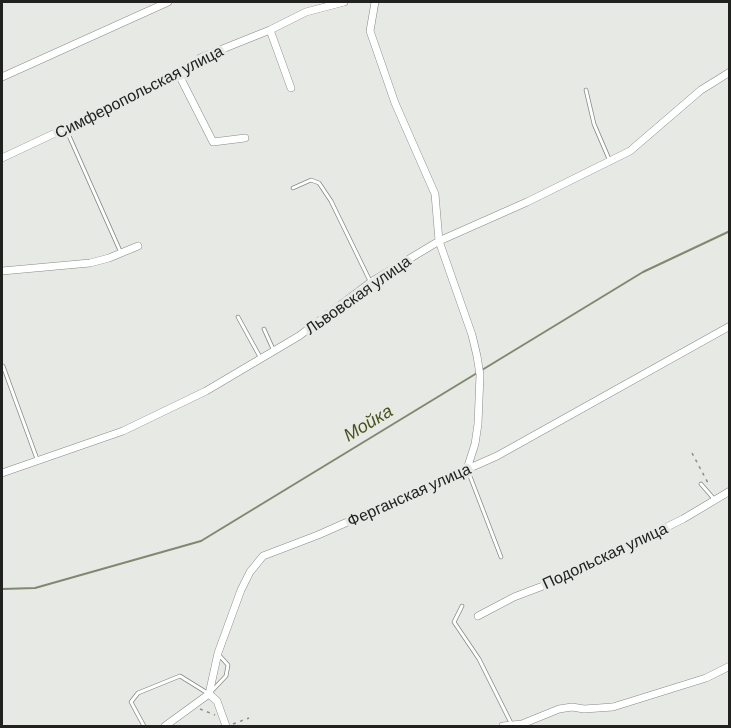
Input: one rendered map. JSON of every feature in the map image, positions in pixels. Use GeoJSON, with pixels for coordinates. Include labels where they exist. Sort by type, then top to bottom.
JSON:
{"type":"FeatureCollection","features":[{"type":"Feature","properties":{"kind":"street"},"geometry":{"type":"LineString","coordinates":[[2,77],[168,2]]}},
{"type":"Feature","properties":{"kind":"street","name":"Симферопольская улица"},"geometry":{"type":"LineString","coordinates":[[2,158],[179,75],[200,58],[270,30],[306,12],[344,2]]}},
{"type":"Feature","properties":{"kind":"street"},"geometry":{"type":"LineString","coordinates":[[375,2],[370,31],[395,103],[435,194],[439,241],[472,335],[480,375],[478,424],[467,470]]}},
{"type":"Feature","properties":{"kind":"street"},"geometry":{"type":"LineString","coordinates":[[270,30],[291,88]]}},
{"type":"Feature","properties":{"kind":"street","name":"Львовская улица"},"geometry":{"type":"LineString","coordinates":[[2,473],[123,431],[206,391],[299,336],[371,282],[439,241],[527,202],[609,159],[630,151],[701,90],[729,72]]}},
{"type":"Feature","properties":{"kind":"street"},"geometry":{"type":"LineString","coordinates":[[179,75],[213,142],[245,138]]}},
{"type":"Feature","properties":{"kind":"street"},"geometry":{"type":"LineString","coordinates":[[2,271],[90,263],[138,246]]}},
{"type":"Feature","properties":{"kind":"street","name":"Ферганская улица"},"geometry":{"type":"LineString","coordinates":[[209,694],[219,653],[241,590],[250,572],[263,556],[318,535],[497,456],[729,326]]}},
{"type":"Feature","properties":{"kind":"street","name":"Подольская улица"},"geometry":{"type":"LineString","coordinates":[[478,616],[514,597],[564,578],[683,519],[729,491]]}},
{"type":"Feature","properties":{"kind":"street"},"geometry":{"type":"LineString","coordinates":[[503,726],[522,724],[572,707],[584,709],[613,707],[706,678],[729,666]]}},
{"type":"Feature","properties":{"kind":"street"},"geometry":{"type":"LineString","coordinates":[[165,726],[209,694],[218,701],[227,726]]}},
{"type":"Feature","properties":{"kind":"lane"},"geometry":{"type":"LineString","coordinates":[[586,90],[594,124],[609,159]]}},
{"type":"Feature","properties":{"kind":"lane"},"geometry":{"type":"LineString","coordinates":[[66,129],[121,253]]}},
{"type":"Feature","properties":{"kind":"lane"},"geometry":{"type":"LineString","coordinates":[[293,188],[311,180],[319,183],[331,201],[371,282]]}},
{"type":"Feature","properties":{"kind":"lane"},"geometry":{"type":"LineString","coordinates":[[238,317],[261,358]]}},
{"type":"Feature","properties":{"kind":"lane"},"geometry":{"type":"LineString","coordinates":[[264,328],[274,351]]}},
{"type":"Feature","properties":{"kind":"lane"},"geometry":{"type":"LineString","coordinates":[[3,366],[38,461]]}},
{"type":"Feature","properties":{"kind":"lane"},"geometry":{"type":"LineString","coordinates":[[467,470],[501,557]]}},
{"type":"Feature","properties":{"kind":"lane"},"geometry":{"type":"LineString","coordinates":[[701,484],[715,501]]}},
{"type":"Feature","properties":{"kind":"lane"},"geometry":{"type":"LineString","coordinates":[[462,606],[454,622],[479,659],[512,726]]}},
{"type":"Feature","properties":{"kind":"lane"},"geometry":{"type":"LineString","coordinates":[[144,726],[131,702],[138,693],[180,676],[209,694],[225,679],[228,665],[219,653]]}},
{"type":"Feature","properties":{"kind":"path"},"geometry":{"type":"LineString","coordinates":[[692,453],[708,483],[710,493]]}},
{"type":"Feature","properties":{"kind":"path"},"geometry":{"type":"LineString","coordinates":[[199,709],[220,716]]}},
{"type":"Feature","properties":{"kind":"path"},"geometry":{"type":"LineString","coordinates":[[227,726],[249,718]]}},
{"type":"Feature","properties":{"kind":"waterway","name":"Мойка"},"geometry":{"type":"LineString","coordinates":[[2,589],[35,588],[201,541],[643,272],[730,231]]}}]}
